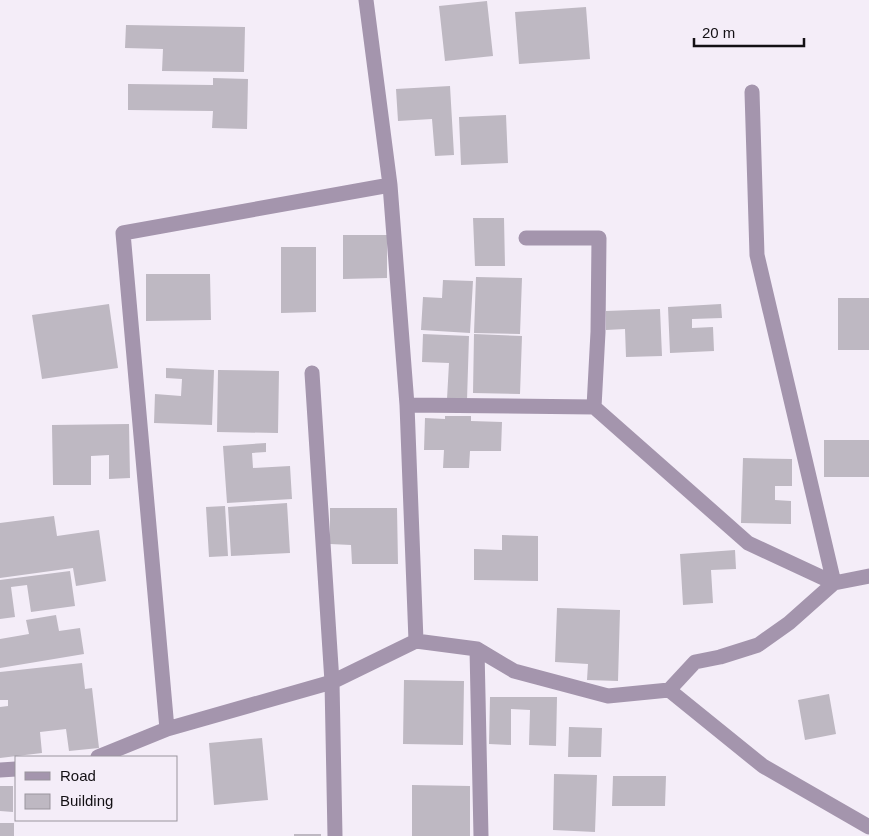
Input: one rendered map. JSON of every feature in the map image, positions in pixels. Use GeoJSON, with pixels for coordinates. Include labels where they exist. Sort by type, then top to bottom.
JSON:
{"type":"FeatureCollection","features":[{"type":"Feature","properties":{"kind":"street"},"geometry":{"type":"LineString","coordinates":[[366,0],[390,185],[407,405],[416,641]]}},
{"type":"Feature","properties":{"kind":"street"},"geometry":{"type":"LineString","coordinates":[[752,92],[757,255],[834,583]]}},
{"type":"Feature","properties":{"kind":"street"},"geometry":{"type":"LineString","coordinates":[[167,729],[123,233],[390,185]]}},
{"type":"Feature","properties":{"kind":"street"},"geometry":{"type":"LineString","coordinates":[[526,238],[598,238],[598,332],[594,407]]}},
{"type":"Feature","properties":{"kind":"street"},"geometry":{"type":"LineString","coordinates":[[312,373],[332,682],[335,836]]}},
{"type":"Feature","properties":{"kind":"street"},"geometry":{"type":"LineString","coordinates":[[407,405],[594,407],[748,543],[834,583]]}},
{"type":"Feature","properties":{"kind":"street"},"geometry":{"type":"LineString","coordinates":[[100,756],[167,729],[332,682],[416,641],[477,649],[514,671],[608,696],[670,690],[695,662],[720,657],[758,645],[789,623],[834,583],[869,576]]}},
{"type":"Feature","properties":{"kind":"street"},"geometry":{"type":"LineString","coordinates":[[477,649],[481,836]]}},
{"type":"Feature","properties":{"kind":"street"},"geometry":{"type":"LineString","coordinates":[[670,690],[763,766],[869,827]]}},
{"type":"Feature","properties":{"kind":"street"},"geometry":{"type":"LineString","coordinates":[[0,770],[15,770]]}},
{"type":"Feature","properties":{"kind":"building"},"geometry":{"type":"Polygon","coordinates":[[[487,1],[493,56],[445,61],[439,6],[487,1]]]}},
{"type":"Feature","properties":{"kind":"building"},"geometry":{"type":"Polygon","coordinates":[[[586,7],[590,59],[519,64],[515,12],[586,7]]]}},
{"type":"Feature","properties":{"kind":"building"},"geometry":{"type":"Polygon","coordinates":[[[126,25],[245,27],[244,72],[162,71],[163,49],[125,48],[126,25]]]}},
{"type":"Feature","properties":{"kind":"building"},"geometry":{"type":"Polygon","coordinates":[[[213,78],[248,79],[247,129],[212,128],[213,111],[128,110],[128,84],[213,85],[213,78]]]}},
{"type":"Feature","properties":{"kind":"building"},"geometry":{"type":"Polygon","coordinates":[[[450,86],[454,155],[435,156],[432,119],[398,121],[396,89],[450,86]]]}},
{"type":"Feature","properties":{"kind":"building"},"geometry":{"type":"Polygon","coordinates":[[[506,115],[508,163],[461,165],[459,117],[506,115]]]}},
{"type":"Feature","properties":{"kind":"building"},"geometry":{"type":"Polygon","coordinates":[[[473,218],[504,218],[505,266],[475,266],[473,218]]]}},
{"type":"Feature","properties":{"kind":"building"},"geometry":{"type":"Polygon","coordinates":[[[343,235],[387,235],[387,278],[343,279],[343,235]]]}},
{"type":"Feature","properties":{"kind":"building"},"geometry":{"type":"Polygon","coordinates":[[[281,247],[316,247],[316,312],[281,313],[281,247]]]}},
{"type":"Feature","properties":{"kind":"building"},"geometry":{"type":"Polygon","coordinates":[[[146,274],[210,274],[211,320],[146,321],[146,274]]]}},
{"type":"Feature","properties":{"kind":"building"},"geometry":{"type":"Polygon","coordinates":[[[476,277],[522,278],[520,334],[474,333],[476,277]]]}},
{"type":"Feature","properties":{"kind":"building"},"geometry":{"type":"Polygon","coordinates":[[[443,280],[473,281],[470,333],[421,330],[423,297],[442,298],[443,280]]]}},
{"type":"Feature","properties":{"kind":"building"},"geometry":{"type":"Polygon","coordinates":[[[838,298],[869,298],[869,350],[838,350],[838,298]]]}},
{"type":"Feature","properties":{"kind":"building"},"geometry":{"type":"Polygon","coordinates":[[[109,304],[118,368],[42,379],[32,315],[109,304]]]}},
{"type":"Feature","properties":{"kind":"building"},"geometry":{"type":"Polygon","coordinates":[[[721,304],[722,318],[692,319],[692,328],[713,327],[714,351],[670,353],[668,307],[721,304]]]}},
{"type":"Feature","properties":{"kind":"building"},"geometry":{"type":"Polygon","coordinates":[[[660,309],[662,356],[626,357],[625,329],[606,330],[606,311],[660,309]]]}},
{"type":"Feature","properties":{"kind":"building"},"geometry":{"type":"Polygon","coordinates":[[[423,334],[469,336],[467,400],[447,399],[449,363],[422,362],[423,334]]]}},
{"type":"Feature","properties":{"kind":"building"},"geometry":{"type":"Polygon","coordinates":[[[474,334],[522,336],[520,394],[473,393],[474,334]]]}},
{"type":"Feature","properties":{"kind":"building"},"geometry":{"type":"Polygon","coordinates":[[[166,368],[214,370],[212,425],[154,423],[155,394],[181,396],[182,379],[166,378],[166,368]]]}},
{"type":"Feature","properties":{"kind":"building"},"geometry":{"type":"Polygon","coordinates":[[[218,370],[279,371],[278,433],[217,432],[218,370]]]}},
{"type":"Feature","properties":{"kind":"building"},"geometry":{"type":"Polygon","coordinates":[[[445,416],[471,416],[471,421],[502,422],[501,451],[470,451],[469,468],[443,468],[444,450],[424,450],[425,418],[445,419],[445,416]]]}},
{"type":"Feature","properties":{"kind":"building"},"geometry":{"type":"Polygon","coordinates":[[[129,424],[130,478],[109,479],[109,455],[91,456],[91,485],[53,485],[52,425],[129,424]]]}},
{"type":"Feature","properties":{"kind":"building"},"geometry":{"type":"Polygon","coordinates":[[[824,440],[869,440],[869,477],[824,477],[824,440]]]}},
{"type":"Feature","properties":{"kind":"building"},"geometry":{"type":"Polygon","coordinates":[[[266,443],[266,452],[252,453],[253,468],[290,466],[292,499],[227,503],[223,446],[266,443]]]}},
{"type":"Feature","properties":{"kind":"building"},"geometry":{"type":"Polygon","coordinates":[[[743,458],[792,459],[792,486],[775,486],[775,500],[791,501],[791,524],[741,523],[743,458]]]}},
{"type":"Feature","properties":{"kind":"building"},"geometry":{"type":"Polygon","coordinates":[[[287,503],[290,553],[231,556],[228,507],[287,503]]]}},
{"type":"Feature","properties":{"kind":"building"},"geometry":{"type":"Polygon","coordinates":[[[225,506],[228,556],[209,557],[206,507],[225,506]]]}},
{"type":"Feature","properties":{"kind":"building"},"geometry":{"type":"Polygon","coordinates":[[[330,508],[397,508],[398,564],[352,564],[351,545],[330,544],[330,508]]]}},
{"type":"Feature","properties":{"kind":"building"},"geometry":{"type":"Polygon","coordinates":[[[54,516],[57,536],[99,530],[106,581],[76,586],[73,568],[0,578],[0,523],[54,516]]]}},
{"type":"Feature","properties":{"kind":"building"},"geometry":{"type":"Polygon","coordinates":[[[502,535],[538,536],[538,581],[474,580],[474,549],[502,550],[502,535]]]}},
{"type":"Feature","properties":{"kind":"building"},"geometry":{"type":"Polygon","coordinates":[[[735,550],[736,569],[711,570],[713,603],[683,605],[680,554],[735,550]]]}},
{"type":"Feature","properties":{"kind":"building"},"geometry":{"type":"Polygon","coordinates":[[[70,571],[75,606],[31,612],[27,585],[11,587],[15,617],[0,619],[0,580],[70,571]]]}},
{"type":"Feature","properties":{"kind":"building"},"geometry":{"type":"Polygon","coordinates":[[[557,608],[620,610],[618,681],[587,680],[588,664],[555,662],[557,608]]]}},
{"type":"Feature","properties":{"kind":"building"},"geometry":{"type":"Polygon","coordinates":[[[56,615],[59,631],[80,628],[84,654],[0,668],[0,639],[29,634],[26,620],[56,615]]]}},
{"type":"Feature","properties":{"kind":"building"},"geometry":{"type":"Polygon","coordinates":[[[82,663],[85,689],[92,688],[99,748],[69,751],[66,729],[40,732],[42,753],[0,758],[0,707],[8,706],[8,700],[0,700],[0,672],[82,663]]]}},
{"type":"Feature","properties":{"kind":"building"},"geometry":{"type":"Polygon","coordinates":[[[404,680],[464,681],[463,745],[403,744],[404,680]]]}},
{"type":"Feature","properties":{"kind":"building"},"geometry":{"type":"Polygon","coordinates":[[[829,694],[836,734],[805,740],[798,700],[829,694]]]}},
{"type":"Feature","properties":{"kind":"building"},"geometry":{"type":"Polygon","coordinates":[[[490,697],[557,697],[556,746],[529,745],[530,710],[511,709],[511,745],[489,744],[490,697]]]}},
{"type":"Feature","properties":{"kind":"building"},"geometry":{"type":"Polygon","coordinates":[[[569,727],[602,728],[601,757],[568,757],[569,727]]]}},
{"type":"Feature","properties":{"kind":"building"},"geometry":{"type":"Polygon","coordinates":[[[262,738],[268,800],[214,805],[209,743],[262,738]]]}},
{"type":"Feature","properties":{"kind":"building"},"geometry":{"type":"Polygon","coordinates":[[[554,774],[597,775],[595,832],[553,830],[554,774]]]}},
{"type":"Feature","properties":{"kind":"building"},"geometry":{"type":"Polygon","coordinates":[[[613,776],[666,776],[665,806],[612,806],[613,776]]]}},
{"type":"Feature","properties":{"kind":"building"},"geometry":{"type":"Polygon","coordinates":[[[412,785],[470,786],[470,836],[412,836],[412,785]]]}},
{"type":"Feature","properties":{"kind":"building"},"geometry":{"type":"Polygon","coordinates":[[[0,786],[13,786],[13,812],[0,811],[0,786]]]}},
{"type":"Feature","properties":{"kind":"building"},"geometry":{"type":"Polygon","coordinates":[[[0,823],[14,823],[14,836],[0,836],[0,823]]]}},
{"type":"Feature","properties":{"kind":"building"},"geometry":{"type":"Polygon","coordinates":[[[294,834],[321,834],[321,836],[294,836],[294,834]]]}}]}
